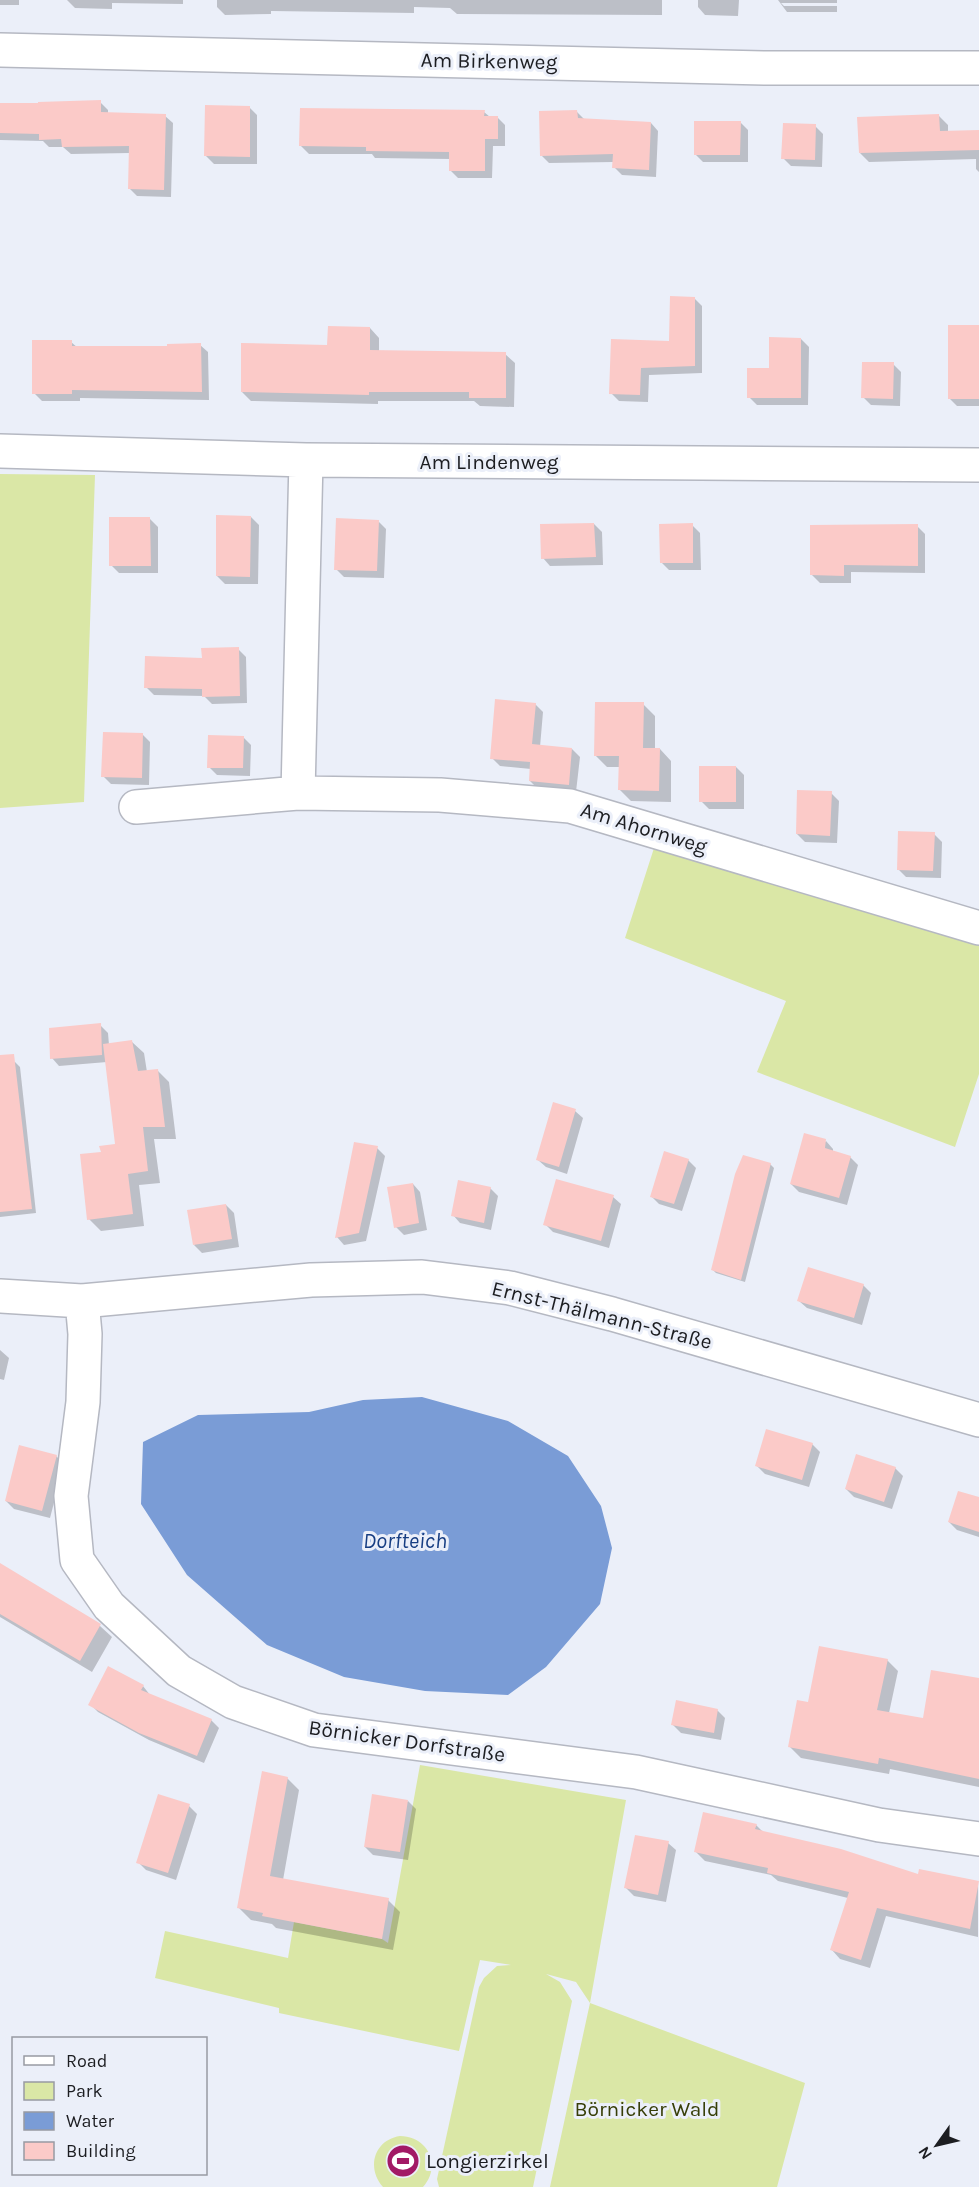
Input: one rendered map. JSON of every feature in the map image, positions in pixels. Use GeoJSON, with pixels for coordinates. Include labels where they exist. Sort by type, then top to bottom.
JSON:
{"type":"FeatureCollection","features":[{"type":"Feature","properties":{"kind":"street","name":"Am Birkenweg"},"geometry":{"type":"LineString","coordinates":[[0,50],[766,68],[979,68]]}},
{"type":"Feature","properties":{"kind":"street","name":"Am Lindenweg"},"geometry":{"type":"LineString","coordinates":[[0,450],[306,460],[979,465]]}},
{"type":"Feature","properties":{"kind":"street"},"geometry":{"type":"LineString","coordinates":[[298,793],[306,460]]}},
{"type":"Feature","properties":{"kind":"street","name":"Am Ahornweg"},"geometry":{"type":"LineString","coordinates":[[136,807],[298,793],[440,795],[570,806],[979,928]]}},
{"type":"Feature","properties":{"kind":"street","name":"Ernst-Thälmann-Straße"},"geometry":{"type":"LineString","coordinates":[[0,1296],[82,1300],[311,1280],[422,1277],[510,1288],[612,1314],[979,1420]]}},
{"type":"Feature","properties":{"kind":"street","name":"Börnicker Dorfstraße"},"geometry":{"type":"LineString","coordinates":[[82,1300],[85,1334],[83,1402],[71,1496],[77,1560],[109,1606],[179,1671],[233,1702],[314,1730],[636,1772],[879,1825],[979,1839]]}},
{"type":"Feature","properties":{"kind":"green space"},"geometry":{"type":"Polygon","coordinates":[[[0,474],[95,475],[84,802],[0,808],[0,474]]]}},
{"type":"Feature","properties":{"kind":"green space"},"geometry":{"type":"Polygon","coordinates":[[[655,845],[979,938],[979,1074],[955,1147],[757,1072],[786,1001],[625,938],[655,845]]]}},
{"type":"Feature","properties":{"kind":"green space"},"geometry":{"type":"Polygon","coordinates":[[[420,1765],[626,1800],[590,2003],[576,1982],[546,1974],[560,1982],[572,2001],[533,2187],[439,2187],[437,2179],[479,1987],[484,1978],[497,1966],[511,1965],[480,1960],[459,2051],[279,2013],[279,2008],[155,1978],[165,1931],[288,1958],[294,1922],[382,1939],[388,1943],[420,1765]]]}},
{"type":"Feature","properties":{"kind":"green space","name":"Börnicker Wald"},"geometry":{"type":"Polygon","coordinates":[[[590,2003],[805,2083],[777,2187],[550,2187],[590,2003]]]}},
{"type":"Feature","properties":{"kind":"green space","name":"Longierzirkel"},"geometry":{"type":"Polygon","coordinates":[[[400,2136],[418,2141],[429,2154],[431,2170],[429,2179],[423,2187],[383,2187],[378,2180],[374,2164],[375,2156],[384,2143],[400,2136]]]}},
{"type":"Feature","properties":{"kind":"water","name":"Dorfteich"},"geometry":{"type":"Polygon","coordinates":[[[422,1397],[508,1421],[568,1456],[601,1506],[612,1548],[600,1604],[546,1667],[508,1695],[425,1691],[344,1677],[267,1645],[187,1575],[141,1504],[143,1442],[198,1415],[309,1412],[363,1400],[422,1397]]]}},
{"type":"Feature","properties":{"kind":"building"},"geometry":{"type":"Polygon","coordinates":[[[101,100],[101,112],[166,114],[164,190],[128,189],[129,146],[62,147],[61,139],[39,140],[39,134],[0,133],[0,103],[101,100]]]}},
{"type":"Feature","properties":{"kind":"building"},"geometry":{"type":"Polygon","coordinates":[[[205,105],[250,106],[250,157],[204,156],[205,105]]]}},
{"type":"Feature","properties":{"kind":"building"},"geometry":{"type":"Polygon","coordinates":[[[300,108],[485,110],[484,116],[498,116],[498,139],[485,139],[485,171],[449,171],[449,152],[366,151],[366,147],[299,146],[300,108]]]}},
{"type":"Feature","properties":{"kind":"building"},"geometry":{"type":"Polygon","coordinates":[[[577,110],[578,118],[651,122],[649,170],[612,168],[613,154],[540,156],[539,111],[577,110]]]}},
{"type":"Feature","properties":{"kind":"building"},"geometry":{"type":"Polygon","coordinates":[[[939,114],[940,131],[979,130],[979,150],[859,153],[857,117],[939,114]]]}},
{"type":"Feature","properties":{"kind":"building"},"geometry":{"type":"Polygon","coordinates":[[[694,121],[741,121],[740,155],[694,155],[694,121]]]}},
{"type":"Feature","properties":{"kind":"building"},"geometry":{"type":"Polygon","coordinates":[[[783,123],[816,124],[815,160],[781,159],[783,123]]]}},
{"type":"Feature","properties":{"kind":"building"},"geometry":{"type":"Polygon","coordinates":[[[670,296],[695,297],[695,366],[641,368],[640,395],[609,394],[611,339],[669,341],[670,296]]]}},
{"type":"Feature","properties":{"kind":"building"},"geometry":{"type":"Polygon","coordinates":[[[948,325],[979,325],[979,399],[948,399],[948,325]]]}},
{"type":"Feature","properties":{"kind":"building"},"geometry":{"type":"Polygon","coordinates":[[[328,326],[370,327],[370,350],[506,352],[506,398],[469,398],[469,392],[369,392],[369,395],[241,392],[241,343],[327,345],[328,326]]]}},
{"type":"Feature","properties":{"kind":"building"},"geometry":{"type":"Polygon","coordinates":[[[769,337],[801,338],[801,398],[747,398],[747,368],[769,368],[769,337]]]}},
{"type":"Feature","properties":{"kind":"building"},"geometry":{"type":"Polygon","coordinates":[[[32,340],[72,340],[72,346],[167,346],[167,344],[201,343],[202,392],[72,390],[72,394],[32,394],[32,340]]]}},
{"type":"Feature","properties":{"kind":"building"},"geometry":{"type":"Polygon","coordinates":[[[862,362],[894,362],[893,399],[861,398],[862,362]]]}},
{"type":"Feature","properties":{"kind":"building"},"geometry":{"type":"Polygon","coordinates":[[[216,515],[251,516],[250,577],[216,576],[216,515]]]}},
{"type":"Feature","properties":{"kind":"building"},"geometry":{"type":"Polygon","coordinates":[[[109,517],[150,517],[151,566],[109,566],[109,517]]]}},
{"type":"Feature","properties":{"kind":"building"},"geometry":{"type":"Polygon","coordinates":[[[336,518],[379,520],[377,571],[334,570],[336,518]]]}},
{"type":"Feature","properties":{"kind":"building"},"geometry":{"type":"Polygon","coordinates":[[[594,523],[596,557],[541,559],[540,524],[594,523]]]}},
{"type":"Feature","properties":{"kind":"building"},"geometry":{"type":"Polygon","coordinates":[[[693,523],[693,563],[660,563],[659,524],[693,523]]]}},
{"type":"Feature","properties":{"kind":"building"},"geometry":{"type":"Polygon","coordinates":[[[918,524],[918,566],[844,565],[844,576],[810,575],[810,525],[918,524]]]}},
{"type":"Feature","properties":{"kind":"building"},"geometry":{"type":"Polygon","coordinates":[[[239,647],[240,696],[202,697],[202,689],[144,688],[145,656],[202,658],[201,648],[239,647]]]}},
{"type":"Feature","properties":{"kind":"building"},"geometry":{"type":"Polygon","coordinates":[[[495,699],[536,703],[532,744],[572,748],[569,785],[529,781],[530,762],[490,759],[495,699]]]}},
{"type":"Feature","properties":{"kind":"building"},"geometry":{"type":"Polygon","coordinates":[[[595,702],[644,702],[643,748],[660,748],[659,791],[618,790],[619,756],[594,756],[595,702]]]}},
{"type":"Feature","properties":{"kind":"building"},"geometry":{"type":"Polygon","coordinates":[[[103,732],[143,733],[142,778],[101,777],[103,732]]]}},
{"type":"Feature","properties":{"kind":"building"},"geometry":{"type":"Polygon","coordinates":[[[208,735],[244,736],[243,768],[207,768],[208,735]]]}},
{"type":"Feature","properties":{"kind":"building"},"geometry":{"type":"Polygon","coordinates":[[[699,766],[736,766],[736,802],[699,802],[699,766]]]}},
{"type":"Feature","properties":{"kind":"building"},"geometry":{"type":"Polygon","coordinates":[[[797,790],[832,791],[830,836],[796,834],[797,790]]]}},
{"type":"Feature","properties":{"kind":"building"},"geometry":{"type":"Polygon","coordinates":[[[898,831],[935,832],[933,871],[897,870],[898,831]]]}},
{"type":"Feature","properties":{"kind":"building"},"geometry":{"type":"Polygon","coordinates":[[[101,1023],[102,1055],[50,1059],[49,1028],[101,1023]]]}},
{"type":"Feature","properties":{"kind":"building"},"geometry":{"type":"Polygon","coordinates":[[[132,1040],[138,1071],[158,1069],[165,1127],[143,1127],[148,1171],[128,1174],[133,1214],[87,1220],[80,1154],[101,1152],[99,1146],[115,1144],[103,1044],[132,1040]]]}},
{"type":"Feature","properties":{"kind":"building"},"geometry":{"type":"Polygon","coordinates":[[[14,1054],[32,1209],[0,1212],[0,1055],[14,1054]]]}},
{"type":"Feature","properties":{"kind":"building"},"geometry":{"type":"Polygon","coordinates":[[[553,1102],[576,1109],[559,1167],[536,1160],[553,1102]]]}},
{"type":"Feature","properties":{"kind":"building"},"geometry":{"type":"Polygon","coordinates":[[[804,1133],[826,1139],[825,1148],[851,1156],[839,1198],[790,1184],[804,1133]]]}},
{"type":"Feature","properties":{"kind":"building"},"geometry":{"type":"Polygon","coordinates":[[[354,1142],[378,1146],[359,1233],[335,1238],[354,1142]]]}},
{"type":"Feature","properties":{"kind":"building"},"geometry":{"type":"Polygon","coordinates":[[[664,1151],[689,1159],[674,1204],[650,1197],[664,1151]]]}},
{"type":"Feature","properties":{"kind":"building"},"geometry":{"type":"Polygon","coordinates":[[[743,1155],[771,1163],[741,1280],[711,1270],[735,1174],[743,1155]]]}},
{"type":"Feature","properties":{"kind":"building"},"geometry":{"type":"Polygon","coordinates":[[[556,1179],[614,1195],[601,1241],[543,1225],[556,1179]]]}},
{"type":"Feature","properties":{"kind":"building"},"geometry":{"type":"Polygon","coordinates":[[[458,1180],[491,1187],[484,1223],[451,1216],[458,1180]]]}},
{"type":"Feature","properties":{"kind":"building"},"geometry":{"type":"Polygon","coordinates":[[[413,1183],[419,1223],[394,1228],[387,1187],[413,1183]]]}},
{"type":"Feature","properties":{"kind":"building"},"geometry":{"type":"Polygon","coordinates":[[[226,1204],[232,1239],[193,1245],[187,1210],[226,1204]]]}},
{"type":"Feature","properties":{"kind":"building"},"geometry":{"type":"Polygon","coordinates":[[[808,1267],[864,1284],[854,1318],[797,1301],[808,1267]]]}},
{"type":"Feature","properties":{"kind":"building"},"geometry":{"type":"Polygon","coordinates":[[[766,1429],[813,1443],[802,1480],[755,1466],[766,1429]]]}},
{"type":"Feature","properties":{"kind":"building"},"geometry":{"type":"Polygon","coordinates":[[[19,1445],[57,1455],[42,1511],[5,1501],[19,1445]]]}},
{"type":"Feature","properties":{"kind":"building"},"geometry":{"type":"Polygon","coordinates":[[[856,1454],[896,1467],[884,1502],[845,1489],[856,1454]]]}},
{"type":"Feature","properties":{"kind":"building"},"geometry":{"type":"Polygon","coordinates":[[[958,1491],[979,1497],[979,1532],[948,1522],[958,1491]]]}},
{"type":"Feature","properties":{"kind":"building"},"geometry":{"type":"Polygon","coordinates":[[[0,1563],[101,1624],[80,1661],[0,1614],[0,1563]]]}},
{"type":"Feature","properties":{"kind":"building"},"geometry":{"type":"Polygon","coordinates":[[[819,1646],[888,1659],[877,1710],[923,1718],[931,1670],[979,1678],[979,1779],[879,1758],[878,1764],[788,1747],[797,1700],[808,1702],[819,1646]]]}},
{"type":"Feature","properties":{"kind":"building"},"geometry":{"type":"Polygon","coordinates":[[[108,1666],[144,1685],[141,1690],[212,1719],[197,1756],[139,1733],[88,1705],[108,1666]]]}},
{"type":"Feature","properties":{"kind":"building"},"geometry":{"type":"Polygon","coordinates":[[[676,1700],[718,1709],[714,1733],[671,1725],[676,1700]]]}},
{"type":"Feature","properties":{"kind":"building"},"geometry":{"type":"Polygon","coordinates":[[[262,1771],[288,1777],[270,1876],[389,1898],[382,1939],[262,1916],[263,1913],[237,1908],[262,1771]]]}},
{"type":"Feature","properties":{"kind":"building"},"geometry":{"type":"Polygon","coordinates":[[[158,1794],[190,1804],[168,1873],[136,1863],[158,1794]]]}},
{"type":"Feature","properties":{"kind":"building"},"geometry":{"type":"Polygon","coordinates":[[[372,1794],[408,1800],[400,1852],[364,1847],[372,1794]]]}},
{"type":"Feature","properties":{"kind":"building"},"geometry":{"type":"Polygon","coordinates":[[[703,1812],[757,1824],[755,1829],[841,1849],[918,1874],[919,1869],[979,1881],[970,1929],[877,1908],[861,1960],[830,1950],[849,1892],[767,1873],[768,1868],[694,1852],[703,1812]]]}},
{"type":"Feature","properties":{"kind":"building"},"geometry":{"type":"Polygon","coordinates":[[[635,1835],[669,1841],[658,1895],[624,1888],[635,1835]]]}},
{"type":"Feature","properties":{"kind":"place","name":"Longierzirkel"},"geometry":{"type":"Point","coordinates":[403,2161]}}]}
